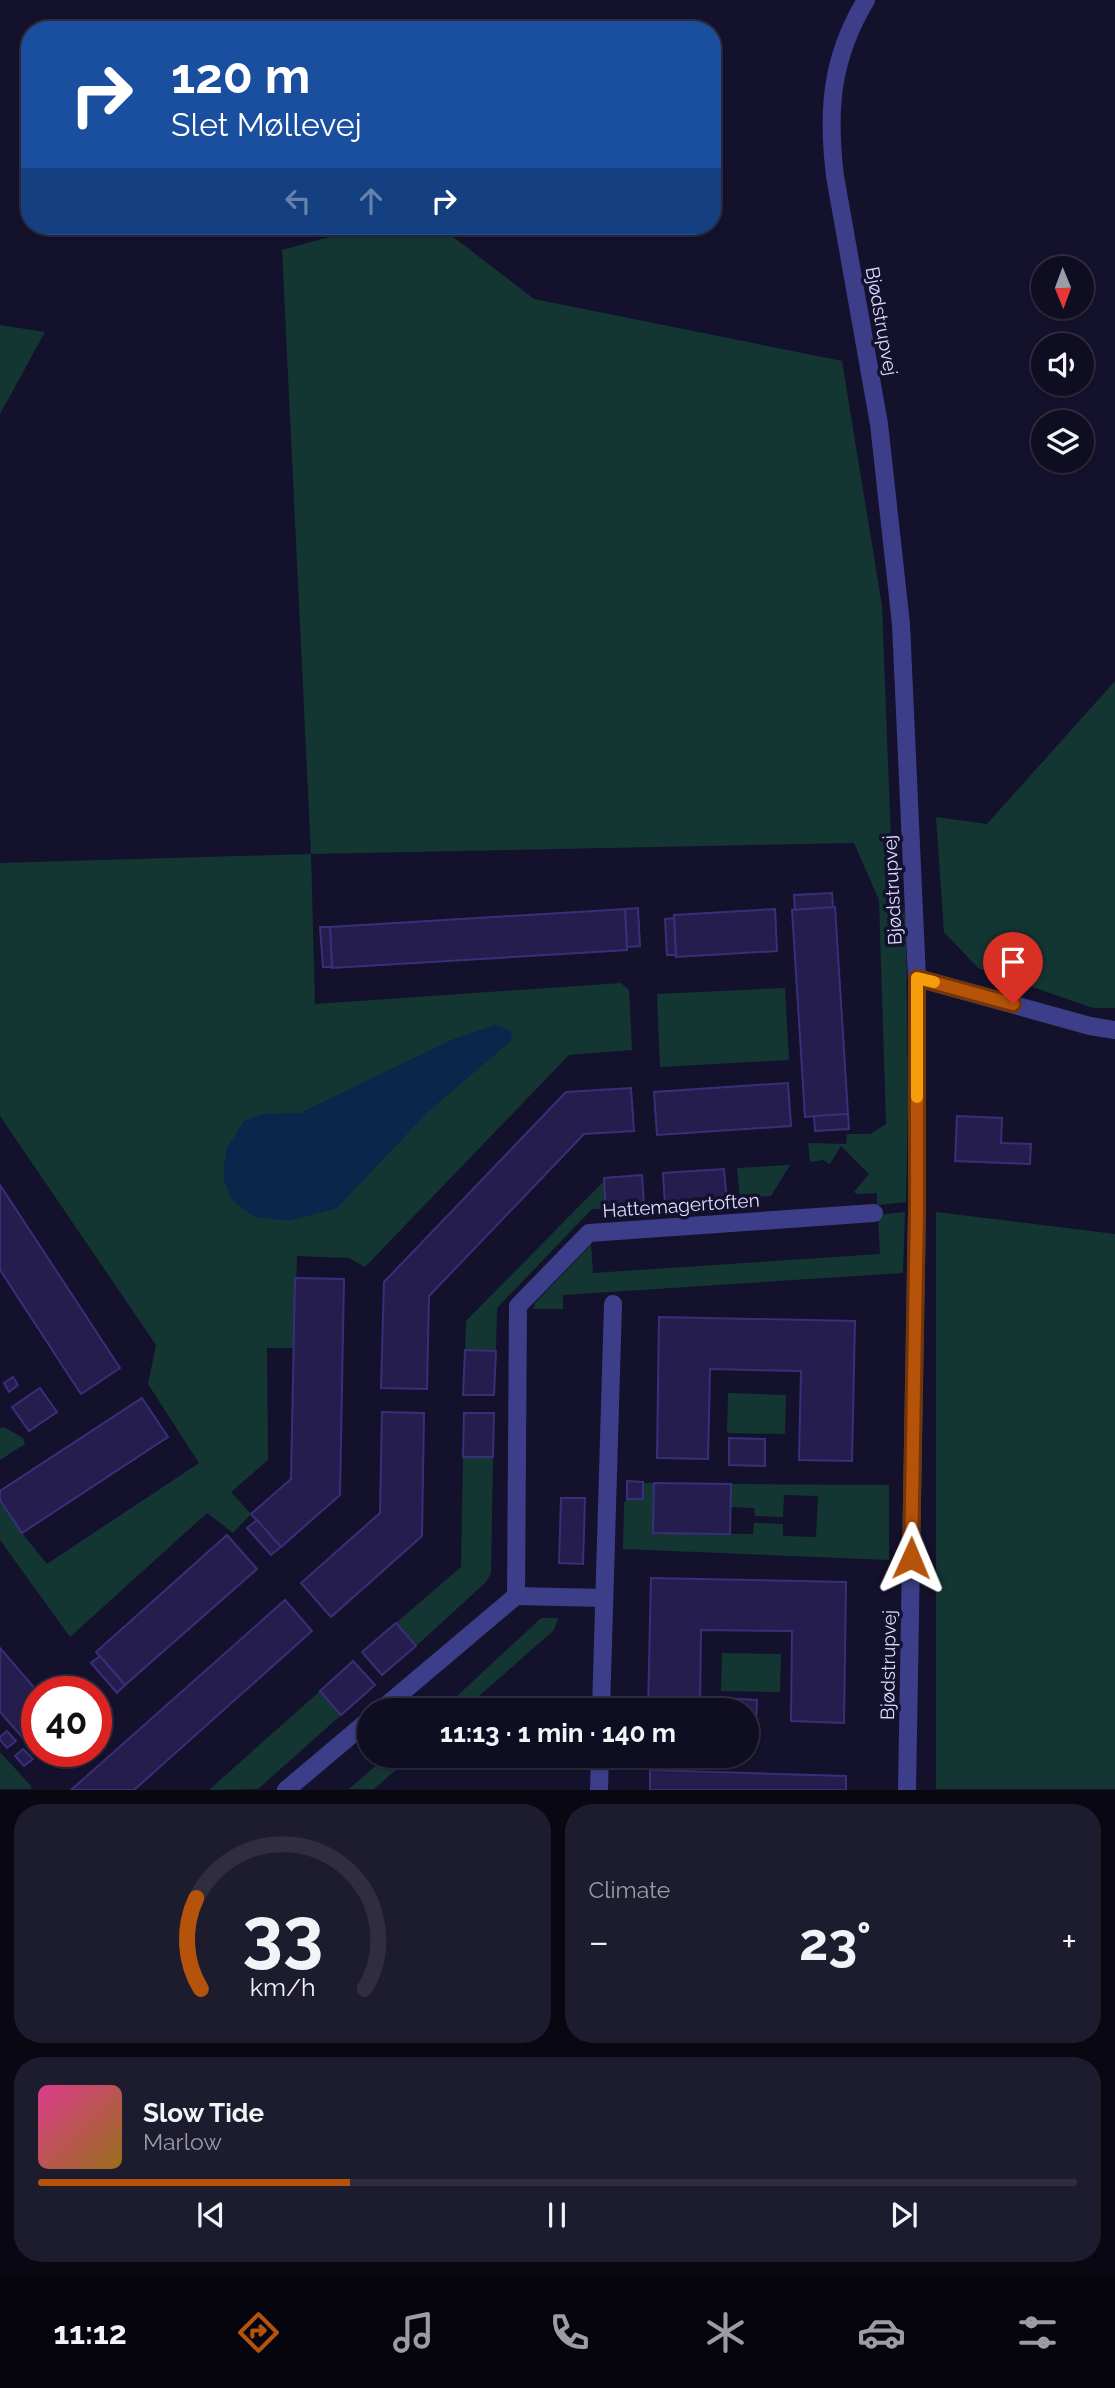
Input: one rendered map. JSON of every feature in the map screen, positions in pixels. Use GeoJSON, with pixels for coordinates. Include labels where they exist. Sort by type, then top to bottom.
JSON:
{"type":"FeatureCollection","features":[{"type":"Feature","properties":{"kind":"street","name":"Bjødstrupvej"},"geometry":{"type":"LineString","coordinates":[[866,0],[852,22],[839,63],[831,101],[831,141],[879,424],[901,624],[917,978],[917,1210],[907,1790]]}},
{"type":"Feature","properties":{"kind":"street"},"geometry":{"type":"LineString","coordinates":[[917,978],[1090,1026],[1115,1030]]}},
{"type":"Feature","properties":{"kind":"street","name":"Hattemagertoften"},"geometry":{"type":"LineString","coordinates":[[516,1596],[518,1306],[589,1233],[874,1213]]}},
{"type":"Feature","properties":{"kind":"street"},"geometry":{"type":"LineString","coordinates":[[601,1698],[613,1304]]}},
{"type":"Feature","properties":{"kind":"street"},"geometry":{"type":"LineString","coordinates":[[395,1698],[516,1596],[604,1598]]}},
{"type":"Feature","properties":{"kind":"street"},"geometry":{"type":"LineString","coordinates":[[286,1790],[357,1730]]}},
{"type":"Feature","properties":{"kind":"street"},"geometry":{"type":"LineString","coordinates":[[599,1790],[600,1768]]}},
{"type":"Feature","properties":{"kind":"green space"},"geometry":{"type":"Polygon","coordinates":[[[336,235],[452,236],[534,299],[842,361],[882,606],[891,841],[906,920],[906,1202],[877,1205],[877,1193],[854,1192],[869,1174],[841,1146],[830,1164],[823,1160],[810,1162],[808,1143],[846,1144],[847,1134],[870,1134],[886,1124],[879,900],[854,843],[311,854],[282,250],[336,235]]]}},
{"type":"Feature","properties":{"kind":"green space"},"geometry":{"type":"Polygon","coordinates":[[[0,325],[45,332],[0,414],[0,325]]]}},
{"type":"Feature","properties":{"kind":"green space"},"geometry":{"type":"Polygon","coordinates":[[[1115,681],[1115,1008],[1093,1008],[978,968],[944,932],[936,817],[987,824],[1115,681]]]}},
{"type":"Feature","properties":{"kind":"green space"},"geometry":{"type":"Polygon","coordinates":[[[311,854],[315,1004],[621,983],[629,990],[632,1050],[569,1055],[365,1267],[349,1258],[297,1256],[294,1348],[267,1348],[268,1460],[231,1492],[251,1514],[233,1533],[207,1513],[70,1637],[0,1540],[0,1500],[47,1564],[199,1463],[148,1384],[156,1345],[0,1116],[0,863],[311,854]]]}},
{"type":"Feature","properties":{"kind":"green space"},"geometry":{"type":"Polygon","coordinates":[[[785,988],[789,1060],[660,1067],[657,994],[785,988]]]}},
{"type":"Feature","properties":{"kind":"green space"},"geometry":{"type":"Polygon","coordinates":[[[790,1165],[771,1196],[740,1198],[737,1168],[790,1165]]]}},
{"type":"Feature","properties":{"kind":"green space"},"geometry":{"type":"Polygon","coordinates":[[[604,1181],[606,1209],[592,1209],[497,1308],[496,1351],[465,1350],[466,1321],[604,1181]]]}},
{"type":"Feature","properties":{"kind":"green space"},"geometry":{"type":"Polygon","coordinates":[[[905,1212],[903,1273],[563,1295],[563,1309],[533,1309],[535,1303],[591,1245],[593,1273],[880,1254],[878,1215],[905,1212]]]}},
{"type":"Feature","properties":{"kind":"green space"},"geometry":{"type":"Polygon","coordinates":[[[936,1212],[1115,1234],[1115,1789],[936,1789],[936,1212]]]}},
{"type":"Feature","properties":{"kind":"green space"},"geometry":{"type":"Polygon","coordinates":[[[728,1393],[786,1395],[785,1434],[727,1433],[728,1393]]]}},
{"type":"Feature","properties":{"kind":"green space"},"geometry":{"type":"Polygon","coordinates":[[[4,1427],[23,1438],[25,1444],[0,1460],[0,1428],[4,1427]]]}},
{"type":"Feature","properties":{"kind":"green space"},"geometry":{"type":"Polygon","coordinates":[[[463,1457],[493,1457],[491,1573],[486,1582],[416,1646],[396,1623],[461,1567],[463,1457]]]}},
{"type":"Feature","properties":{"kind":"green space"},"geometry":{"type":"Polygon","coordinates":[[[643,1483],[654,1483],[654,1533],[753,1534],[754,1523],[783,1524],[783,1536],[816,1537],[818,1496],[784,1495],[783,1517],[755,1516],[754,1508],[730,1507],[731,1484],[889,1485],[889,1560],[623,1549],[624,1503],[627,1499],[642,1499],[643,1483]]]}},
{"type":"Feature","properties":{"kind":"green space"},"geometry":{"type":"Polygon","coordinates":[[[541,1618],[558,1618],[554,1630],[477,1698],[455,1698],[541,1618]]]}},
{"type":"Feature","properties":{"kind":"green space"},"geometry":{"type":"Polygon","coordinates":[[[722,1653],[781,1654],[780,1692],[721,1691],[722,1653]]]}},
{"type":"Feature","properties":{"kind":"green space"},"geometry":{"type":"Polygon","coordinates":[[[320,1691],[341,1715],[258,1789],[209,1790],[320,1691]]]}},
{"type":"Feature","properties":{"kind":"green space"},"geometry":{"type":"Polygon","coordinates":[[[0,1752],[31,1786],[31,1789],[0,1789],[0,1752]]]}},
{"type":"Feature","properties":{"kind":"green space"},"geometry":{"type":"Polygon","coordinates":[[[373,1768],[398,1768],[374,1789],[349,1789],[373,1768]]]}},
{"type":"Feature","properties":{"kind":"water"},"geometry":{"type":"Polygon","coordinates":[[[495,1025],[512,1032],[511,1041],[429,1111],[337,1208],[290,1221],[254,1217],[232,1200],[224,1181],[224,1166],[227,1148],[244,1121],[264,1114],[300,1113],[451,1040],[495,1025]]]}},
{"type":"Feature","properties":{"kind":"building"},"geometry":{"type":"Polygon","coordinates":[[[832,893],[833,907],[795,910],[794,895],[832,893]]]}},
{"type":"Feature","properties":{"kind":"building"},"geometry":{"type":"Polygon","coordinates":[[[835,907],[848,1114],[805,1117],[792,910],[835,907]]]}},
{"type":"Feature","properties":{"kind":"building"},"geometry":{"type":"Polygon","coordinates":[[[638,908],[640,946],[627,947],[625,909],[638,908]]]}},
{"type":"Feature","properties":{"kind":"building"},"geometry":{"type":"Polygon","coordinates":[[[625,909],[627,950],[332,968],[330,927],[625,909]]]}},
{"type":"Feature","properties":{"kind":"building"},"geometry":{"type":"Polygon","coordinates":[[[775,909],[777,951],[676,957],[674,915],[775,909]]]}},
{"type":"Feature","properties":{"kind":"building"},"geometry":{"type":"Polygon","coordinates":[[[674,918],[676,955],[667,955],[665,919],[674,918]]]}},
{"type":"Feature","properties":{"kind":"building"},"geometry":{"type":"Polygon","coordinates":[[[320,927],[330,927],[332,967],[323,967],[320,927]]]}},
{"type":"Feature","properties":{"kind":"building"},"geometry":{"type":"Polygon","coordinates":[[[788,1083],[791,1126],[657,1135],[654,1092],[788,1083]]]}},
{"type":"Feature","properties":{"kind":"building"},"geometry":{"type":"Polygon","coordinates":[[[631,1088],[634,1131],[584,1134],[429,1296],[427,1389],[381,1388],[384,1282],[566,1092],[631,1088]]]}},
{"type":"Feature","properties":{"kind":"building"},"geometry":{"type":"Polygon","coordinates":[[[848,1114],[849,1129],[815,1131],[814,1116],[848,1114]]]}},
{"type":"Feature","properties":{"kind":"building"},"geometry":{"type":"Polygon","coordinates":[[[957,1116],[1002,1118],[1001,1143],[1031,1144],[1030,1164],[955,1161],[957,1116]]]}},
{"type":"Feature","properties":{"kind":"building"},"geometry":{"type":"Polygon","coordinates":[[[724,1169],[727,1202],[665,1206],[663,1173],[724,1169]]]}},
{"type":"Feature","properties":{"kind":"building"},"geometry":{"type":"Polygon","coordinates":[[[642,1175],[644,1206],[606,1209],[604,1178],[642,1175]]]}},
{"type":"Feature","properties":{"kind":"building"},"geometry":{"type":"Polygon","coordinates":[[[0,1185],[120,1368],[81,1394],[0,1270],[0,1185]]]}},
{"type":"Feature","properties":{"kind":"building"},"geometry":{"type":"Polygon","coordinates":[[[295,1278],[344,1279],[340,1495],[281,1547],[251,1514],[291,1479],[295,1278]]]}},
{"type":"Feature","properties":{"kind":"building"},"geometry":{"type":"Polygon","coordinates":[[[659,1317],[855,1321],[852,1461],[799,1460],[801,1371],[710,1369],[708,1459],[657,1458],[659,1317]]]}},
{"type":"Feature","properties":{"kind":"building"},"geometry":{"type":"Polygon","coordinates":[[[465,1350],[496,1351],[494,1395],[463,1395],[465,1350]]]}},
{"type":"Feature","properties":{"kind":"building"},"geometry":{"type":"Polygon","coordinates":[[[13,1377],[18,1385],[9,1392],[4,1383],[13,1377]]]}},
{"type":"Feature","properties":{"kind":"building"},"geometry":{"type":"Polygon","coordinates":[[[40,1388],[57,1412],[29,1431],[12,1407],[40,1388]]]}},
{"type":"Feature","properties":{"kind":"building"},"geometry":{"type":"Polygon","coordinates":[[[142,1398],[168,1437],[22,1533],[0,1500],[0,1491],[142,1398]]]}},
{"type":"Feature","properties":{"kind":"building"},"geometry":{"type":"Polygon","coordinates":[[[382,1412],[424,1413],[422,1536],[331,1617],[301,1583],[380,1513],[382,1412]]]}},
{"type":"Feature","properties":{"kind":"building"},"geometry":{"type":"Polygon","coordinates":[[[464,1413],[494,1413],[493,1457],[463,1457],[464,1413]]]}},
{"type":"Feature","properties":{"kind":"building"},"geometry":{"type":"Polygon","coordinates":[[[729,1438],[765,1439],[765,1466],[729,1465],[729,1438]]]}},
{"type":"Feature","properties":{"kind":"building"},"geometry":{"type":"Polygon","coordinates":[[[627,1481],[643,1482],[643,1499],[627,1499],[627,1481]]]}},
{"type":"Feature","properties":{"kind":"building"},"geometry":{"type":"Polygon","coordinates":[[[654,1483],[731,1484],[730,1534],[653,1533],[654,1483]]]}},
{"type":"Feature","properties":{"kind":"building"},"geometry":{"type":"Polygon","coordinates":[[[561,1498],[585,1498],[583,1564],[559,1563],[561,1498]]]}},
{"type":"Feature","properties":{"kind":"building"},"geometry":{"type":"Polygon","coordinates":[[[257,1520],[281,1547],[271,1555],[247,1528],[257,1520]]]}},
{"type":"Feature","properties":{"kind":"building"},"geometry":{"type":"Polygon","coordinates":[[[227,1535],[257,1569],[125,1685],[96,1652],[227,1535]]]}},
{"type":"Feature","properties":{"kind":"building"},"geometry":{"type":"Polygon","coordinates":[[[651,1578],[846,1582],[844,1723],[791,1721],[792,1631],[701,1630],[700,1698],[648,1698],[651,1578]]]}},
{"type":"Feature","properties":{"kind":"building"},"geometry":{"type":"Polygon","coordinates":[[[285,1600],[312,1631],[134,1790],[71,1790],[97,1767],[112,1767],[112,1754],[285,1600]]]}},
{"type":"Feature","properties":{"kind":"building"},"geometry":{"type":"Polygon","coordinates":[[[396,1623],[416,1646],[382,1675],[362,1652],[396,1623]]]}},
{"type":"Feature","properties":{"kind":"building"},"geometry":{"type":"Polygon","coordinates":[[[0,1648],[24,1676],[21,1676],[21,1736],[0,1712],[0,1648]]]}},
{"type":"Feature","properties":{"kind":"building"},"geometry":{"type":"Polygon","coordinates":[[[100,1656],[125,1685],[117,1693],[112,1687],[112,1676],[102,1676],[91,1663],[100,1656]]]}},
{"type":"Feature","properties":{"kind":"building"},"geometry":{"type":"Polygon","coordinates":[[[353,1661],[375,1685],[357,1698],[341,1715],[320,1691],[353,1661]]]}},
{"type":"Feature","properties":{"kind":"building"},"geometry":{"type":"Polygon","coordinates":[[[7,1731],[16,1741],[7,1748],[0,1737],[7,1731]]]}},
{"type":"Feature","properties":{"kind":"building"},"geometry":{"type":"Polygon","coordinates":[[[21,1751],[21,1763],[15,1756],[21,1751]]]}},
{"type":"Feature","properties":{"kind":"building"},"geometry":{"type":"Polygon","coordinates":[[[650,1770],[846,1776],[846,1790],[650,1790],[650,1770]]]}},
{"type":"Feature","properties":{"kind":"slow traffic"},"geometry":{"type":"LineString","coordinates":[[917,1097],[917,978],[934,982]]}},
{"type":"Feature","properties":{"kind":"route"},"geometry":{"type":"LineString","coordinates":[[911,1558],[917,1210],[917,978],[1013,1004]]}}]}
